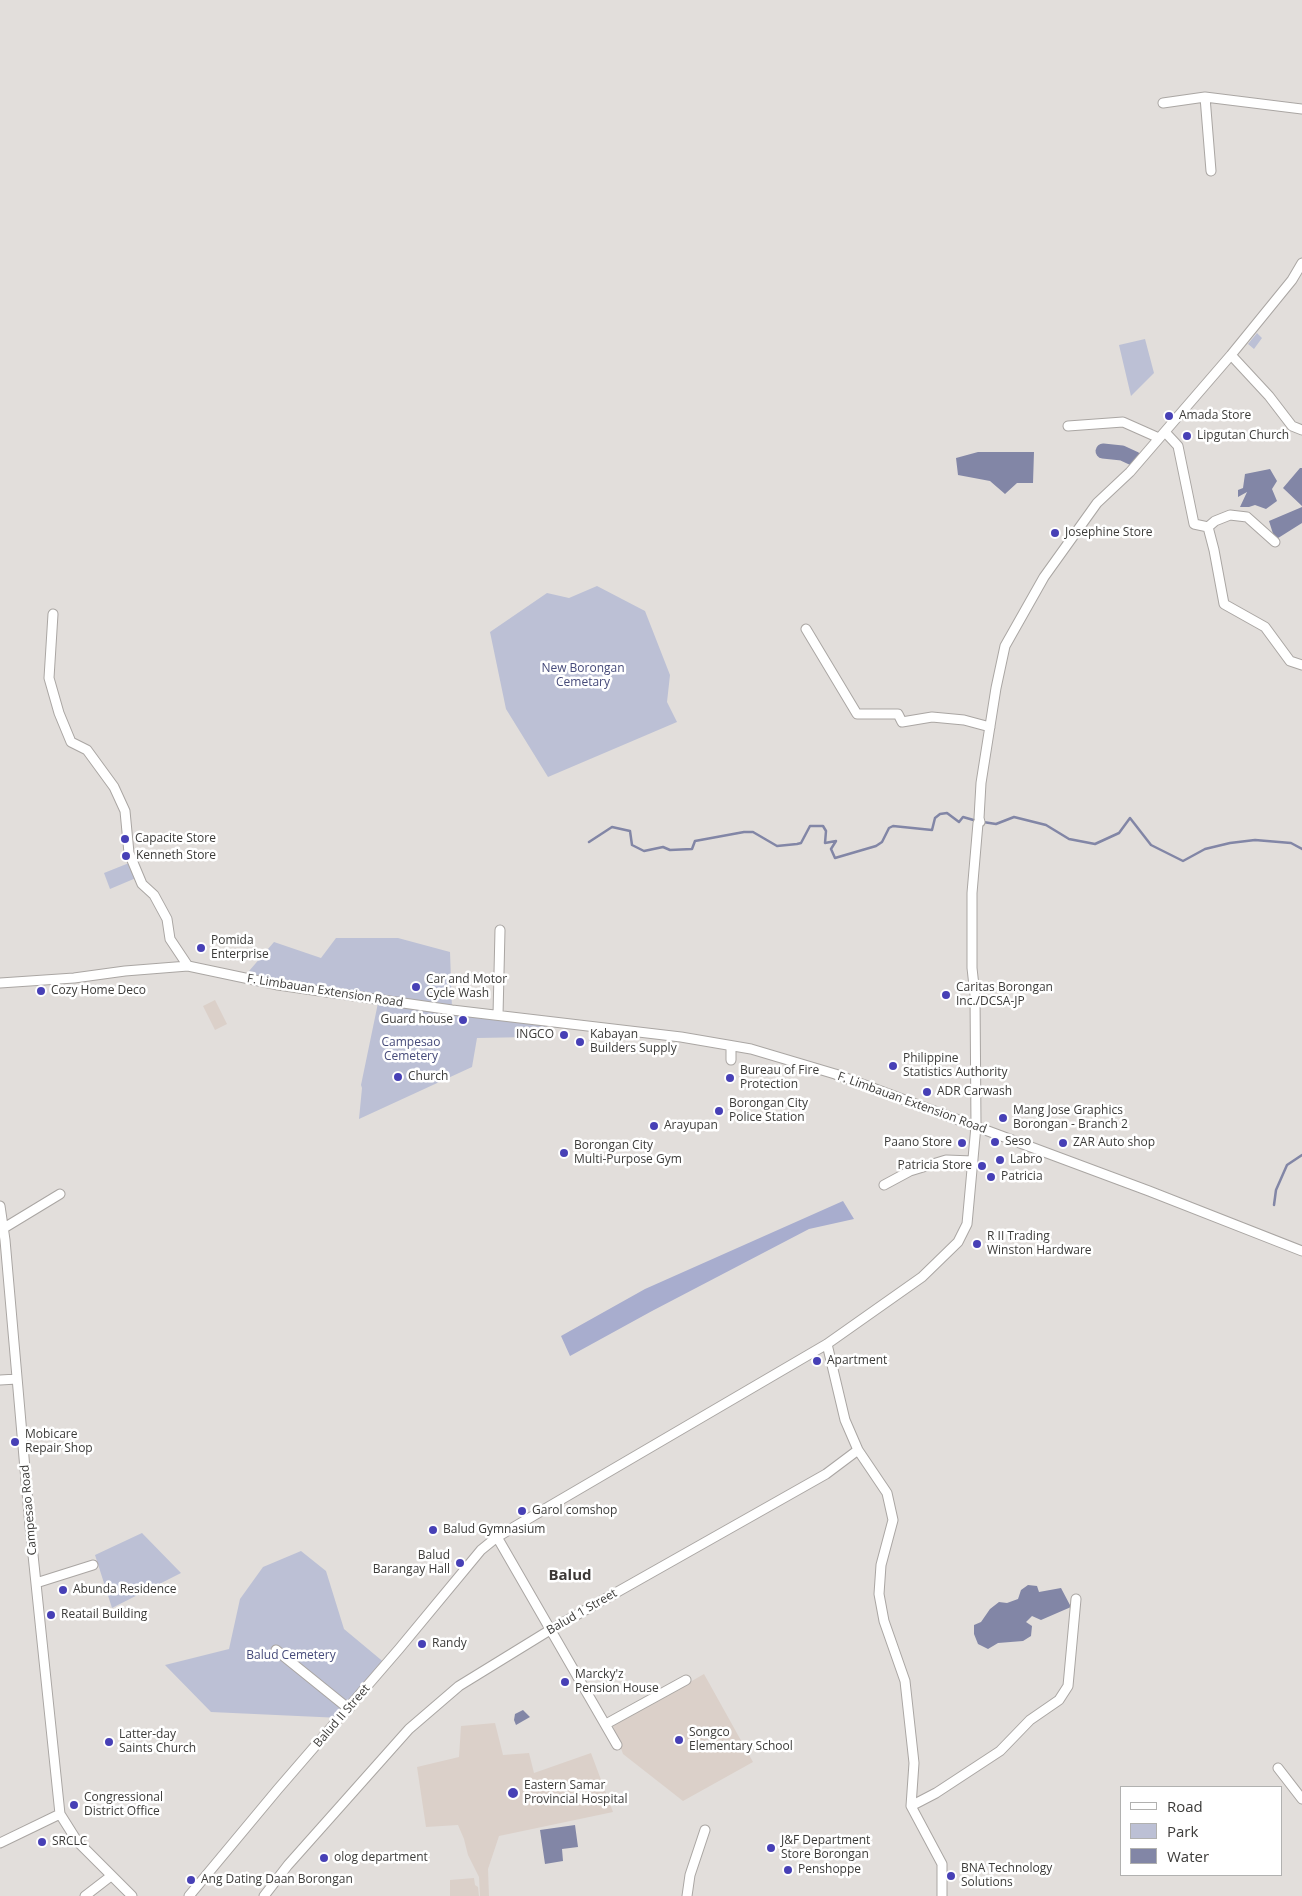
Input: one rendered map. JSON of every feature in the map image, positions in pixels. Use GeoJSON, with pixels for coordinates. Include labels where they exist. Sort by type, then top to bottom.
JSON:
{"type":"FeatureCollection","features":[{"type":"Feature","properties":{"kind":"street"},"geometry":{"type":"LineString","coordinates":[[1163,104],[1205,97],[1302,109]]}},
{"type":"Feature","properties":{"kind":"street"},"geometry":{"type":"LineString","coordinates":[[1205,97],[1211,171]]}},
{"type":"Feature","properties":{"kind":"street","name":"Balud II Street"},"geometry":{"type":"LineString","coordinates":[[189,1896],[278,1789],[349,1709],[481,1550],[497,1537],[827,1344],[922,1277],[958,1242],[967,1224],[976,1126],[972,893],[981,783],[996,688],[1005,646],[1044,577],[1097,503],[1130,472],[1231,355],[1292,280],[1302,262]]}},
{"type":"Feature","properties":{"kind":"street"},"geometry":{"type":"LineString","coordinates":[[1231,355],[1269,396],[1292,426],[1302,430]]}},
{"type":"Feature","properties":{"kind":"street"},"geometry":{"type":"LineString","coordinates":[[1068,426],[1123,422],[1162,435],[1178,446],[1194,524],[1208,527]]}},
{"type":"Feature","properties":{"kind":"street"},"geometry":{"type":"LineString","coordinates":[[1208,527],[1215,521],[1230,515],[1247,517],[1275,542]]}},
{"type":"Feature","properties":{"kind":"street"},"geometry":{"type":"LineString","coordinates":[[1208,527],[1224,604],[1265,627],[1290,661],[1302,665]]}},
{"type":"Feature","properties":{"kind":"street"},"geometry":{"type":"LineString","coordinates":[[53,614],[49,678],[59,714],[71,742],[87,750],[114,788],[125,811],[129,853],[142,884],[154,895],[166,919],[170,939],[188,966]]}},
{"type":"Feature","properties":{"kind":"street"},"geometry":{"type":"LineString","coordinates":[[806,629],[857,714],[898,714],[902,722],[932,717],[964,720],[990,727]]}},
{"type":"Feature","properties":{"kind":"street"},"geometry":{"type":"LineString","coordinates":[[498,1015],[500,930]]}},
{"type":"Feature","properties":{"kind":"street","name":"F. Limbauan Extension Road"},"geometry":{"type":"LineString","coordinates":[[0,983],[74,978],[125,971],[188,966],[278,985],[452,1010],[681,1037],[731,1046],[780,1057],[835,1074],[1149,1191],[1302,1251]]}},
{"type":"Feature","properties":{"kind":"street"},"geometry":{"type":"LineString","coordinates":[[731,1046],[731,1060]]}},
{"type":"Feature","properties":{"kind":"street"},"geometry":{"type":"LineString","coordinates":[[884,1185],[910,1171],[946,1160],[973,1161]]}},
{"type":"Feature","properties":{"kind":"street"},"geometry":{"type":"LineString","coordinates":[[4,1228],[60,1194]]}},
{"type":"Feature","properties":{"kind":"street","name":"Campesao Road"},"geometry":{"type":"LineString","coordinates":[[0,1206],[4,1228],[36,1583],[60,1814]]}},
{"type":"Feature","properties":{"kind":"street"},"geometry":{"type":"LineString","coordinates":[[827,1344],[845,1420],[858,1450],[887,1493],[893,1520],[881,1565],[879,1594],[884,1621],[904,1681],[914,1763],[911,1806],[942,1864],[942,1896]]}},
{"type":"Feature","properties":{"kind":"street"},"geometry":{"type":"LineString","coordinates":[[0,1380],[17,1379]]}},
{"type":"Feature","properties":{"kind":"street","name":"Balud 1 Street"},"geometry":{"type":"LineString","coordinates":[[264,1896],[288,1865],[409,1729],[459,1686],[550,1630],[826,1474],[858,1450]]}},
{"type":"Feature","properties":{"kind":"street"},"geometry":{"type":"LineString","coordinates":[[497,1537],[617,1745]]}},
{"type":"Feature","properties":{"kind":"street"},"geometry":{"type":"LineString","coordinates":[[36,1583],[93,1566]]}},
{"type":"Feature","properties":{"kind":"street"},"geometry":{"type":"LineString","coordinates":[[911,1806],[1000,1751],[1030,1720],[1059,1700],[1068,1686],[1076,1599]]}},
{"type":"Feature","properties":{"kind":"street"},"geometry":{"type":"LineString","coordinates":[[276,1650],[349,1709]]}},
{"type":"Feature","properties":{"kind":"street"},"geometry":{"type":"LineString","coordinates":[[606,1724],[686,1680]]}},
{"type":"Feature","properties":{"kind":"street"},"geometry":{"type":"LineString","coordinates":[[1278,1768],[1302,1799]]}},
{"type":"Feature","properties":{"kind":"street"},"geometry":{"type":"LineString","coordinates":[[0,1843],[60,1814],[77,1841],[132,1896]]}},
{"type":"Feature","properties":{"kind":"street"},"geometry":{"type":"LineString","coordinates":[[687,1896],[690,1876],[705,1830]]}},
{"type":"Feature","properties":{"kind":"street"},"geometry":{"type":"LineString","coordinates":[[85,1896],[111,1876]]}},
{"type":"Feature","properties":{"kind":"shaded area"},"geometry":{"type":"Polygon","coordinates":[[[215,1000],[227,1024],[215,1030],[203,1006],[215,1000]]]}},
{"type":"Feature","properties":{"kind":"shaded area"},"geometry":{"type":"Polygon","coordinates":[[[843,1201],[854,1219],[809,1229],[570,1356],[561,1336],[645,1289],[843,1201]]]}},
{"type":"Feature","properties":{"kind":"shaded area","name":"Songco Elementary School"},"geometry":{"type":"Polygon","coordinates":[[[704,1674],[753,1762],[683,1801],[623,1754],[613,1726],[704,1674]]]}},
{"type":"Feature","properties":{"kind":"shaded area","name":"Eastern Samar Provincial Hospital"},"geometry":{"type":"Polygon","coordinates":[[[495,1723],[503,1755],[529,1753],[534,1773],[591,1753],[613,1812],[499,1836],[488,1869],[489,1896],[480,1896],[479,1877],[468,1855],[458,1825],[426,1827],[417,1767],[459,1757],[461,1726],[495,1723]]]}},
{"type":"Feature","properties":{"kind":"shaded area"},"geometry":{"type":"Polygon","coordinates":[[[474,1878],[479,1896],[450,1896],[450,1880],[474,1878]]]}},
{"type":"Feature","properties":{"kind":"green space"},"geometry":{"type":"Polygon","coordinates":[[[1257,333],[1262,338],[1254,349],[1248,344],[1257,333]]]}},
{"type":"Feature","properties":{"kind":"green space"},"geometry":{"type":"Polygon","coordinates":[[[1145,339],[1154,373],[1131,396],[1119,345],[1145,339]]]}},
{"type":"Feature","properties":{"kind":"green space","name":"New Borongan Cemetary"},"geometry":{"type":"Polygon","coordinates":[[[597,586],[645,611],[670,675],[667,702],[677,722],[548,777],[506,709],[490,632],[547,593],[569,598],[597,586]]]}},
{"type":"Feature","properties":{"kind":"green space"},"geometry":{"type":"Polygon","coordinates":[[[129,863],[136,878],[110,889],[104,873],[129,863]]]}},
{"type":"Feature","properties":{"kind":"green space"},"geometry":{"type":"Polygon","coordinates":[[[336,938],[398,938],[450,952],[452,1009],[243,978],[274,942],[321,958],[336,938]]]}},
{"type":"Feature","properties":{"kind":"green space","name":"Campesao Cemetery"},"geometry":{"type":"Polygon","coordinates":[[[378,1003],[547,1025],[532,1037],[477,1038],[472,1067],[359,1119],[361,1085],[378,1003]]]}},
{"type":"Feature","properties":{"kind":"green space"},"geometry":{"type":"Polygon","coordinates":[[[142,1533],[181,1573],[112,1608],[95,1555],[142,1533]]]}},
{"type":"Feature","properties":{"kind":"green space","name":"Balud Cemetery"},"geometry":{"type":"Polygon","coordinates":[[[301,1551],[326,1571],[344,1629],[386,1664],[341,1718],[211,1712],[165,1665],[229,1649],[240,1599],[263,1567],[301,1551]]]}},
{"type":"Feature","properties":{"kind":"water"},"geometry":{"type":"Polygon","coordinates":[[[978,452],[1034,452],[1033,483],[1017,483],[1005,494],[990,481],[958,475],[956,458],[978,452]]]}},
{"type":"Feature","properties":{"kind":"water"},"geometry":{"type":"Polygon","coordinates":[[[1302,468],[1302,506],[1283,488],[1302,468]]]}},
{"type":"Feature","properties":{"kind":"water"},"geometry":{"type":"Polygon","coordinates":[[[1270,469],[1277,481],[1272,489],[1277,501],[1266,509],[1255,505],[1240,507],[1247,492],[1238,497],[1238,490],[1243,488],[1245,474],[1270,469]]]}},
{"type":"Feature","properties":{"kind":"water"},"geometry":{"type":"Polygon","coordinates":[[[1302,507],[1302,523],[1275,540],[1269,521],[1302,507]]]}},
{"type":"Feature","properties":{"kind":"water"},"geometry":{"type":"Polygon","coordinates":[[[1028,1585],[1037,1586],[1039,1592],[1061,1588],[1071,1607],[1041,1620],[1032,1616],[1026,1622],[1032,1626],[1031,1636],[1023,1641],[998,1643],[988,1649],[978,1644],[974,1634],[974,1625],[981,1622],[990,1609],[999,1602],[1007,1603],[1018,1599],[1021,1590],[1028,1585]]]}},
{"type":"Feature","properties":{"kind":"water"},"geometry":{"type":"Polygon","coordinates":[[[523,1710],[530,1717],[516,1725],[514,1720],[515,1714],[523,1710]]]}},
{"type":"Feature","properties":{"kind":"water"},"geometry":{"type":"Polygon","coordinates":[[[575,1825],[578,1847],[562,1849],[563,1861],[545,1864],[540,1830],[575,1825]]]}},
{"type":"Feature","properties":{"kind":"waterway"},"geometry":{"type":"LineString","coordinates":[[1103,451],[1122,453],[1135,459]]}},
{"type":"Feature","properties":{"kind":"waterway"},"geometry":{"type":"LineString","coordinates":[[589,842],[612,827],[630,831],[632,845],[644,851],[663,847],[670,850],[692,849],[695,841],[744,832],[753,832],[777,846],[801,843],[810,826],[823,826],[826,831],[825,843],[836,841],[831,849],[835,858],[876,846],[882,842],[889,828],[893,826],[932,830],[935,818],[940,814],[947,813],[959,822],[963,817],[977,821]]}},
{"type":"Feature","properties":{"kind":"waterway"},"geometry":{"type":"LineString","coordinates":[[983,822],[996,824],[1014,817],[1046,825],[1069,839],[1095,844],[1119,833],[1130,818],[1151,845],[1183,861],[1205,849],[1255,840],[1291,843],[1302,849]]}},
{"type":"Feature","properties":{"kind":"waterway"},"geometry":{"type":"LineString","coordinates":[[1274,1205],[1276,1190],[1287,1165],[1302,1155]]}},
{"type":"Feature","properties":{"kind":"place","name":"Amada Store"},"geometry":{"type":"Point","coordinates":[1169,416]}},
{"type":"Feature","properties":{"kind":"place","name":"Lipgutan Church"},"geometry":{"type":"Point","coordinates":[1187,436]}},
{"type":"Feature","properties":{"kind":"place","name":"Josephine Store"},"geometry":{"type":"Point","coordinates":[1055,533]}},
{"type":"Feature","properties":{"kind":"place","name":"Capacite Store"},"geometry":{"type":"Point","coordinates":[125,839]}},
{"type":"Feature","properties":{"kind":"place","name":"Kenneth Store"},"geometry":{"type":"Point","coordinates":[126,856]}},
{"type":"Feature","properties":{"kind":"place","name":"Pomida Enterprise"},"geometry":{"type":"Point","coordinates":[201,948]}},
{"type":"Feature","properties":{"kind":"place","name":"Car and Motor Cycle Wash"},"geometry":{"type":"Point","coordinates":[416,987]}},
{"type":"Feature","properties":{"kind":"place","name":"Cozy Home Deco"},"geometry":{"type":"Point","coordinates":[41,991]}},
{"type":"Feature","properties":{"kind":"place","name":"Caritas Borongan Inc./DCSA-JP"},"geometry":{"type":"Point","coordinates":[946,995]}},
{"type":"Feature","properties":{"kind":"place","name":"Guard house"},"geometry":{"type":"Point","coordinates":[463,1020]}},
{"type":"Feature","properties":{"kind":"place","name":"INGCO"},"geometry":{"type":"Point","coordinates":[564,1035]}},
{"type":"Feature","properties":{"kind":"place","name":"Kabayan Builders Supply"},"geometry":{"type":"Point","coordinates":[580,1042]}},
{"type":"Feature","properties":{"kind":"place","name":"Philippine Statistics Authority"},"geometry":{"type":"Point","coordinates":[893,1066]}},
{"type":"Feature","properties":{"kind":"place","name":"Church"},"geometry":{"type":"Point","coordinates":[398,1077]}},
{"type":"Feature","properties":{"kind":"place","name":"Bureau of Fire Protection"},"geometry":{"type":"Point","coordinates":[730,1078]}},
{"type":"Feature","properties":{"kind":"place","name":"ADR Carwash"},"geometry":{"type":"Point","coordinates":[927,1092]}},
{"type":"Feature","properties":{"kind":"place","name":"Borongan City Police Station"},"geometry":{"type":"Point","coordinates":[719,1111]}},
{"type":"Feature","properties":{"kind":"place","name":"Mang Jose Graphics Borongan - Branch 2"},"geometry":{"type":"Point","coordinates":[1003,1118]}},
{"type":"Feature","properties":{"kind":"place","name":"Arayupan"},"geometry":{"type":"Point","coordinates":[654,1126]}},
{"type":"Feature","properties":{"kind":"place","name":"Seso"},"geometry":{"type":"Point","coordinates":[995,1142]}},
{"type":"Feature","properties":{"kind":"place","name":"Paano Store"},"geometry":{"type":"Point","coordinates":[962,1143]}},
{"type":"Feature","properties":{"kind":"place","name":"ZAR Auto shop"},"geometry":{"type":"Point","coordinates":[1063,1143]}},
{"type":"Feature","properties":{"kind":"place","name":"Borongan City Multi-Purpose Gym"},"geometry":{"type":"Point","coordinates":[564,1153]}},
{"type":"Feature","properties":{"kind":"place","name":"Labro"},"geometry":{"type":"Point","coordinates":[1000,1160]}},
{"type":"Feature","properties":{"kind":"place","name":"Patricia Store"},"geometry":{"type":"Point","coordinates":[982,1166]}},
{"type":"Feature","properties":{"kind":"place","name":"Patricia"},"geometry":{"type":"Point","coordinates":[991,1177]}},
{"type":"Feature","properties":{"kind":"place","name":"R II Trading Winston Hardware"},"geometry":{"type":"Point","coordinates":[977,1244]}},
{"type":"Feature","properties":{"kind":"place","name":"Apartment"},"geometry":{"type":"Point","coordinates":[817,1361]}},
{"type":"Feature","properties":{"kind":"place","name":"Mobicare Repair Shop"},"geometry":{"type":"Point","coordinates":[15,1442]}},
{"type":"Feature","properties":{"kind":"place","name":"Garol comshop"},"geometry":{"type":"Point","coordinates":[522,1511]}},
{"type":"Feature","properties":{"kind":"place","name":"Balud Gymnasium"},"geometry":{"type":"Point","coordinates":[433,1530]}},
{"type":"Feature","properties":{"kind":"place","name":"Balud Barangay Hall"},"geometry":{"type":"Point","coordinates":[460,1563]}},
{"type":"Feature","properties":{"kind":"place","name":"Abunda Residence"},"geometry":{"type":"Point","coordinates":[63,1590]}},
{"type":"Feature","properties":{"kind":"place","name":"Reatail Building"},"geometry":{"type":"Point","coordinates":[51,1615]}},
{"type":"Feature","properties":{"kind":"place","name":"Randy"},"geometry":{"type":"Point","coordinates":[422,1644]}},
{"type":"Feature","properties":{"kind":"place","name":"Marcky'z Pension House"},"geometry":{"type":"Point","coordinates":[565,1682]}},
{"type":"Feature","properties":{"kind":"place","name":"Songco Elementary School"},"geometry":{"type":"Point","coordinates":[679,1740]}},
{"type":"Feature","properties":{"kind":"place","name":"Latter-day Saints Church"},"geometry":{"type":"Point","coordinates":[109,1742]}},
{"type":"Feature","properties":{"kind":"place","name":"Eastern Samar Provincial Hospital"},"geometry":{"type":"Point","coordinates":[513,1793]}},
{"type":"Feature","properties":{"kind":"place","name":"Congressional District Office"},"geometry":{"type":"Point","coordinates":[74,1805]}},
{"type":"Feature","properties":{"kind":"place","name":"SRCLC"},"geometry":{"type":"Point","coordinates":[42,1842]}},
{"type":"Feature","properties":{"kind":"place","name":"J&F Department Store Borongan"},"geometry":{"type":"Point","coordinates":[771,1848]}},
{"type":"Feature","properties":{"kind":"place","name":"olog department"},"geometry":{"type":"Point","coordinates":[324,1858]}},
{"type":"Feature","properties":{"kind":"place","name":"Penshoppe"},"geometry":{"type":"Point","coordinates":[788,1870]}},
{"type":"Feature","properties":{"kind":"place","name":"BNA Technology Solutions"},"geometry":{"type":"Point","coordinates":[951,1876]}},
{"type":"Feature","properties":{"kind":"place","name":"Ang Dating Daan Borongan"},"geometry":{"type":"Point","coordinates":[191,1880]}},
{"type":"Feature","properties":{"kind":"district","name":"Balud"},"geometry":{"type":"Point","coordinates":[570,1576]}}]}
